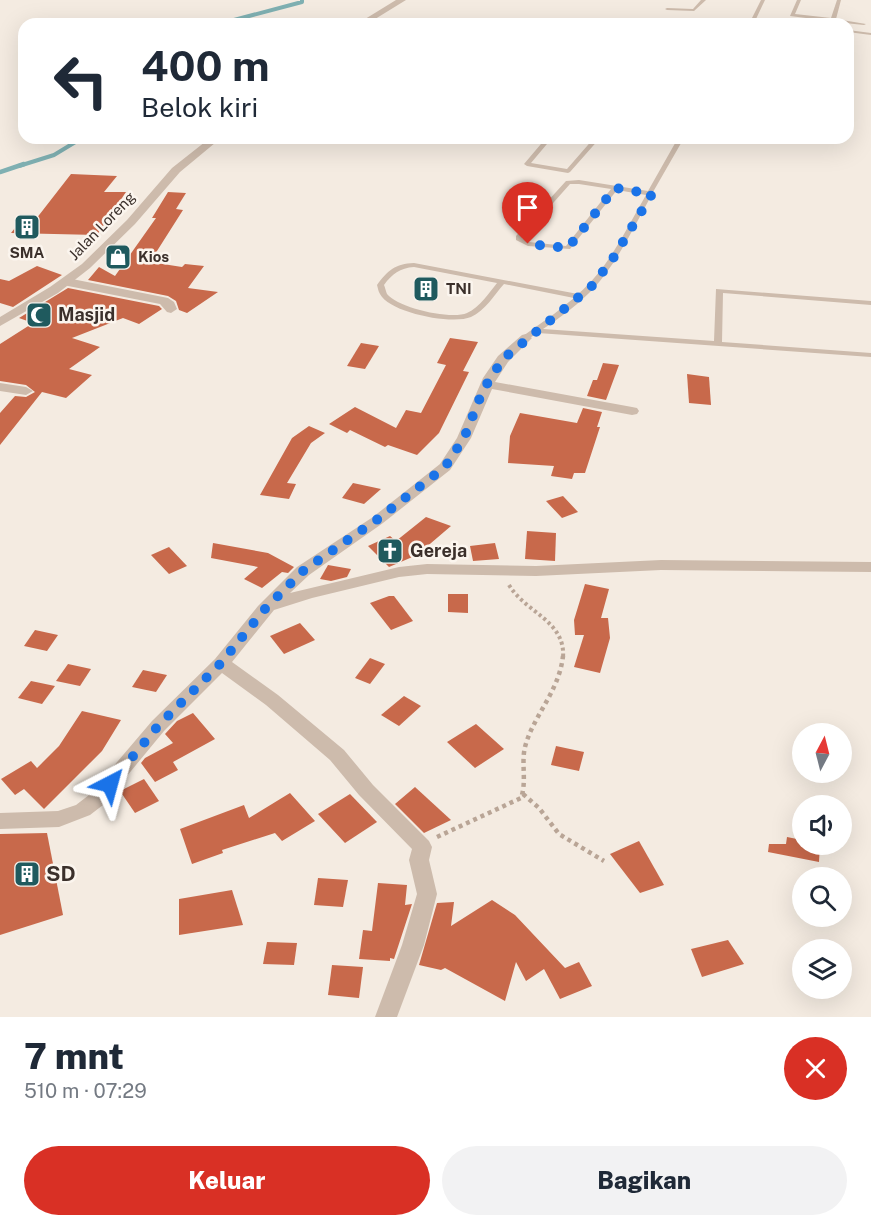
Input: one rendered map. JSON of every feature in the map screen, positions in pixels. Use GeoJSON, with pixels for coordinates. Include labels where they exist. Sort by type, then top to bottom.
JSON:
{"type":"FeatureCollection","features":[{"type":"Feature","properties":{"kind":"street"},"geometry":{"type":"LineString","coordinates":[[371,18],[402,0]]}},
{"type":"Feature","properties":{"kind":"street","name":"Jalan Loreng"},"geometry":{"type":"LineString","coordinates":[[0,322],[67,282],[125,229],[176,170],[208,144]]}},
{"type":"Feature","properties":{"kind":"street"},"geometry":{"type":"LineString","coordinates":[[67,282],[164,301],[170,305],[171,309]]}},
{"type":"Feature","properties":{"kind":"street"},"geometry":{"type":"LineString","coordinates":[[0,821],[49,821],[83,810],[103,792],[158,726],[221,663],[264,610],[303,571],[378,519],[445,467],[464,438],[487,384],[503,359],[532,334]]}},
{"type":"Feature","properties":{"kind":"street"},"geometry":{"type":"LineString","coordinates":[[487,384],[632,411]]}},
{"type":"Feature","properties":{"kind":"street"},"geometry":{"type":"LineString","coordinates":[[0,387],[26,391]]}},
{"type":"Feature","properties":{"kind":"street"},"geometry":{"type":"LineString","coordinates":[[264,610],[300,595],[399,572],[427,569],[502,571],[661,565],[871,567]]}},
{"type":"Feature","properties":{"kind":"street"},"geometry":{"type":"LineString","coordinates":[[221,663],[311,732],[337,755],[366,790],[422,847],[419,860],[427,894],[413,945],[386,1017]]}},
{"type":"Feature","properties":{"kind":"lane"},"geometry":{"type":"LineString","coordinates":[[674,0],[666,11],[698,9],[704,0]]}},
{"type":"Feature","properties":{"kind":"lane"},"geometry":{"type":"LineString","coordinates":[[754,18],[763,0]]}},
{"type":"Feature","properties":{"kind":"lane"},"geometry":{"type":"LineString","coordinates":[[799,0],[792,15],[809,18]]}},
{"type":"Feature","properties":{"kind":"lane"},"geometry":{"type":"LineString","coordinates":[[833,18],[839,0]]}},
{"type":"Feature","properties":{"kind":"lane"},"geometry":{"type":"LineString","coordinates":[[854,23],[864,24]]}},
{"type":"Feature","properties":{"kind":"lane"},"geometry":{"type":"LineString","coordinates":[[854,32],[871,34]]}},
{"type":"Feature","properties":{"kind":"lane"},"geometry":{"type":"LineString","coordinates":[[544,144],[527,164],[568,171],[592,144]]}},
{"type":"Feature","properties":{"kind":"lane"},"geometry":{"type":"LineString","coordinates":[[532,334],[591,287],[612,260],[652,194],[678,144]]}},
{"type":"Feature","properties":{"kind":"lane"},"geometry":{"type":"LineString","coordinates":[[615,188],[568,248],[528,244],[518,239],[565,183],[572,181],[652,194]]}},
{"type":"Feature","properties":{"kind":"lane"},"geometry":{"type":"LineString","coordinates":[[501,283],[474,312],[459,317],[432,314],[396,305],[385,297],[381,287],[382,280],[399,267],[406,265],[579,297]]}},
{"type":"Feature","properties":{"kind":"lane"},"geometry":{"type":"LineString","coordinates":[[718,343],[719,291],[871,303]]}},
{"type":"Feature","properties":{"kind":"lane"},"geometry":{"type":"LineString","coordinates":[[532,334],[718,343],[871,355]]}},
{"type":"Feature","properties":{"kind":"path"},"geometry":{"type":"LineString","coordinates":[[422,847],[428,841],[517,801],[523,794],[526,742],[554,693],[564,647],[562,637],[520,601],[511,590],[502,571]]}},
{"type":"Feature","properties":{"kind":"path"},"geometry":{"type":"LineString","coordinates":[[523,794],[539,808],[559,834],[604,861]]}},
{"type":"Feature","properties":{"kind":"building"},"geometry":{"type":"Polygon","coordinates":[[[71,174],[117,176],[104,192],[126,192],[97,235],[11,233],[22,219],[36,219],[71,174]]]}},
{"type":"Feature","properties":{"kind":"building"},"geometry":{"type":"Polygon","coordinates":[[[168,192],[186,193],[176,209],[183,210],[150,262],[182,267],[185,264],[204,266],[188,288],[218,292],[187,313],[179,310],[176,301],[168,296],[88,280],[99,267],[115,276],[156,218],[152,218],[168,192]]]}},
{"type":"Feature","properties":{"kind":"building"},"geometry":{"type":"Polygon","coordinates":[[[37,266],[62,275],[13,307],[0,303],[0,279],[9,281],[37,266]]]}},
{"type":"Feature","properties":{"kind":"building"},"geometry":{"type":"Polygon","coordinates":[[[68,288],[159,306],[162,309],[139,324],[123,318],[72,338],[100,347],[69,369],[92,375],[66,398],[42,392],[0,445],[0,413],[15,396],[26,397],[35,392],[26,385],[0,381],[0,344],[33,323],[19,318],[68,288]]]}},
{"type":"Feature","properties":{"kind":"building"},"geometry":{"type":"Polygon","coordinates":[[[450,338],[478,342],[463,371],[469,372],[439,433],[417,455],[388,445],[385,447],[350,430],[347,433],[329,424],[355,407],[396,428],[406,410],[421,413],[446,365],[437,363],[450,338]]]}},
{"type":"Feature","properties":{"kind":"building"},"geometry":{"type":"Polygon","coordinates":[[[361,343],[379,346],[365,369],[347,366],[361,343]]]}},
{"type":"Feature","properties":{"kind":"building"},"geometry":{"type":"Polygon","coordinates":[[[603,363],[619,365],[606,400],[587,396],[593,380],[597,380],[603,363]]]}},
{"type":"Feature","properties":{"kind":"building"},"geometry":{"type":"Polygon","coordinates":[[[687,374],[709,377],[711,405],[689,403],[687,374]]]}},
{"type":"Feature","properties":{"kind":"building"},"geometry":{"type":"Polygon","coordinates":[[[583,408],[602,412],[597,427],[600,427],[585,473],[574,473],[572,479],[551,476],[554,466],[508,463],[510,436],[520,413],[577,423],[583,408]]]}},
{"type":"Feature","properties":{"kind":"building"},"geometry":{"type":"Polygon","coordinates":[[[309,426],[325,433],[311,443],[287,483],[296,484],[289,499],[260,495],[292,438],[309,426]]]}},
{"type":"Feature","properties":{"kind":"building"},"geometry":{"type":"Polygon","coordinates":[[[353,483],[381,489],[364,504],[342,498],[353,483]]]}},
{"type":"Feature","properties":{"kind":"building"},"geometry":{"type":"Polygon","coordinates":[[[563,496],[578,512],[562,518],[546,501],[563,496]]]}},
{"type":"Feature","properties":{"kind":"building"},"geometry":{"type":"Polygon","coordinates":[[[426,517],[451,526],[417,555],[389,567],[368,546],[390,536],[396,541],[426,517]]]}},
{"type":"Feature","properties":{"kind":"building"},"geometry":{"type":"Polygon","coordinates":[[[527,531],[556,533],[555,561],[525,559],[527,531]]]}},
{"type":"Feature","properties":{"kind":"building"},"geometry":{"type":"Polygon","coordinates":[[[213,543],[268,553],[294,567],[288,573],[282,572],[262,588],[244,579],[258,567],[211,558],[213,543]]]}},
{"type":"Feature","properties":{"kind":"building"},"geometry":{"type":"Polygon","coordinates":[[[495,543],[499,559],[473,561],[470,546],[495,543]]]}},
{"type":"Feature","properties":{"kind":"building"},"geometry":{"type":"Polygon","coordinates":[[[169,547],[187,566],[169,574],[151,555],[169,547]]]}},
{"type":"Feature","properties":{"kind":"building"},"geometry":{"type":"Polygon","coordinates":[[[328,565],[351,569],[347,577],[331,581],[320,579],[328,565]]]}},
{"type":"Feature","properties":{"kind":"building"},"geometry":{"type":"Polygon","coordinates":[[[585,584],[609,589],[601,618],[608,618],[610,638],[600,673],[574,667],[584,635],[575,635],[574,620],[585,584]]]}},
{"type":"Feature","properties":{"kind":"building"},"geometry":{"type":"Polygon","coordinates":[[[448,594],[468,594],[468,613],[448,612],[448,594]]]}},
{"type":"Feature","properties":{"kind":"building"},"geometry":{"type":"Polygon","coordinates":[[[394,596],[413,621],[391,630],[370,603],[394,596]]]}},
{"type":"Feature","properties":{"kind":"building"},"geometry":{"type":"Polygon","coordinates":[[[300,623],[315,640],[284,654],[270,636],[300,623]]]}},
{"type":"Feature","properties":{"kind":"building"},"geometry":{"type":"Polygon","coordinates":[[[35,630],[58,635],[47,651],[24,646],[35,630]]]}},
{"type":"Feature","properties":{"kind":"building"},"geometry":{"type":"Polygon","coordinates":[[[370,658],[385,664],[370,684],[355,678],[370,658]]]}},
{"type":"Feature","properties":{"kind":"building"},"geometry":{"type":"Polygon","coordinates":[[[68,664],[91,669],[80,686],[56,681],[68,664]]]}},
{"type":"Feature","properties":{"kind":"building"},"geometry":{"type":"Polygon","coordinates":[[[143,670],[167,675],[156,692],[132,687],[143,670]]]}},
{"type":"Feature","properties":{"kind":"building"},"geometry":{"type":"Polygon","coordinates":[[[31,681],[55,686],[42,704],[18,698],[31,681]]]}},
{"type":"Feature","properties":{"kind":"building"},"geometry":{"type":"Polygon","coordinates":[[[404,696],[421,706],[399,726],[381,715],[404,696]]]}},
{"type":"Feature","properties":{"kind":"building"},"geometry":{"type":"Polygon","coordinates":[[[82,711],[121,720],[102,751],[44,809],[24,789],[15,795],[1,779],[31,761],[37,768],[59,746],[82,711]]]}},
{"type":"Feature","properties":{"kind":"building"},"geometry":{"type":"Polygon","coordinates":[[[193,713],[215,739],[173,762],[178,770],[155,782],[141,763],[145,758],[173,743],[165,734],[177,721],[193,713]]]}},
{"type":"Feature","properties":{"kind":"building"},"geometry":{"type":"Polygon","coordinates":[[[476,724],[504,749],[475,768],[447,742],[476,724]]]}},
{"type":"Feature","properties":{"kind":"building"},"geometry":{"type":"Polygon","coordinates":[[[556,746],[584,752],[579,771],[551,765],[556,746]]]}},
{"type":"Feature","properties":{"kind":"building"},"geometry":{"type":"Polygon","coordinates":[[[144,779],[159,801],[135,813],[120,791],[144,779]]]}},
{"type":"Feature","properties":{"kind":"building"},"geometry":{"type":"Polygon","coordinates":[[[415,787],[451,820],[424,833],[395,804],[415,787]]]}},
{"type":"Feature","properties":{"kind":"building"},"geometry":{"type":"Polygon","coordinates":[[[290,793],[315,821],[282,841],[275,833],[222,850],[223,853],[192,864],[180,829],[244,805],[249,818],[290,793]]]}},
{"type":"Feature","properties":{"kind":"building"},"geometry":{"type":"Polygon","coordinates":[[[350,794],[377,822],[345,843],[318,814],[350,794]]]}},
{"type":"Feature","properties":{"kind":"building","name":"SD"},"geometry":{"type":"Polygon","coordinates":[[[47,833],[63,915],[0,935],[0,834],[47,833]]]}},
{"type":"Feature","properties":{"kind":"building"},"geometry":{"type":"Polygon","coordinates":[[[787,837],[792,838],[792,855],[819,855],[819,862],[768,852],[769,844],[786,844],[787,837]]]}},
{"type":"Feature","properties":{"kind":"building"},"geometry":{"type":"Polygon","coordinates":[[[639,841],[664,885],[640,893],[610,854],[639,841]]]}},
{"type":"Feature","properties":{"kind":"building"},"geometry":{"type":"Polygon","coordinates":[[[318,878],[348,880],[343,907],[314,905],[318,878]]]}},
{"type":"Feature","properties":{"kind":"building"},"geometry":{"type":"Polygon","coordinates":[[[378,883],[407,885],[405,905],[412,904],[394,959],[390,958],[390,961],[359,959],[363,930],[372,931],[378,883]]]}},
{"type":"Feature","properties":{"kind":"building"},"geometry":{"type":"Polygon","coordinates":[[[232,890],[243,925],[179,935],[179,899],[232,890]]]}},
{"type":"Feature","properties":{"kind":"building"},"geometry":{"type":"Polygon","coordinates":[[[492,900],[515,915],[565,968],[579,962],[592,986],[560,999],[544,969],[526,981],[516,962],[505,1001],[445,968],[441,970],[419,965],[437,903],[454,902],[451,926],[492,900]]]}},
{"type":"Feature","properties":{"kind":"building"},"geometry":{"type":"Polygon","coordinates":[[[728,940],[744,964],[702,977],[691,949],[728,940]]]}},
{"type":"Feature","properties":{"kind":"building"},"geometry":{"type":"Polygon","coordinates":[[[267,942],[297,943],[294,965],[263,964],[267,942]]]}},
{"type":"Feature","properties":{"kind":"building"},"geometry":{"type":"Polygon","coordinates":[[[332,965],[363,967],[359,998],[328,995],[332,965]]]}},
{"type":"Feature","properties":{"kind":"waterway"},"geometry":{"type":"LineString","coordinates":[[242,18],[302,2],[302,0]]}},
{"type":"Feature","properties":{"kind":"waterway"},"geometry":{"type":"LineString","coordinates":[[19,166],[54,155],[72,144]]}},
{"type":"Feature","properties":{"kind":"waterway"},"geometry":{"type":"LineString","coordinates":[[0,172],[24,164]]}},
{"type":"Feature","properties":{"kind":"place","name":"SMA"},"geometry":{"type":"Point","coordinates":[27,227]}},
{"type":"Feature","properties":{"kind":"place","name":"Kios"},"geometry":{"type":"Point","coordinates":[118,257]}},
{"type":"Feature","properties":{"kind":"place","name":"TNI"},"geometry":{"type":"Point","coordinates":[426,289]}},
{"type":"Feature","properties":{"kind":"place","name":"Masjid"},"geometry":{"type":"Point","coordinates":[39,315]}},
{"type":"Feature","properties":{"kind":"place","name":"Gereja"},"geometry":{"type":"Point","coordinates":[390,551]}},
{"type":"Feature","properties":{"kind":"place","name":"SD"},"geometry":{"type":"Point","coordinates":[27,874]}},
{"type":"Feature","properties":{"kind":"route"},"geometry":{"type":"LineString","coordinates":[[110,784],[158,726],[221,663],[264,610],[303,571],[378,519],[445,467],[464,438],[483,390],[503,359],[591,287],[612,260],[626,233],[652,194],[615,188],[568,248],[528,244]]}}]}
